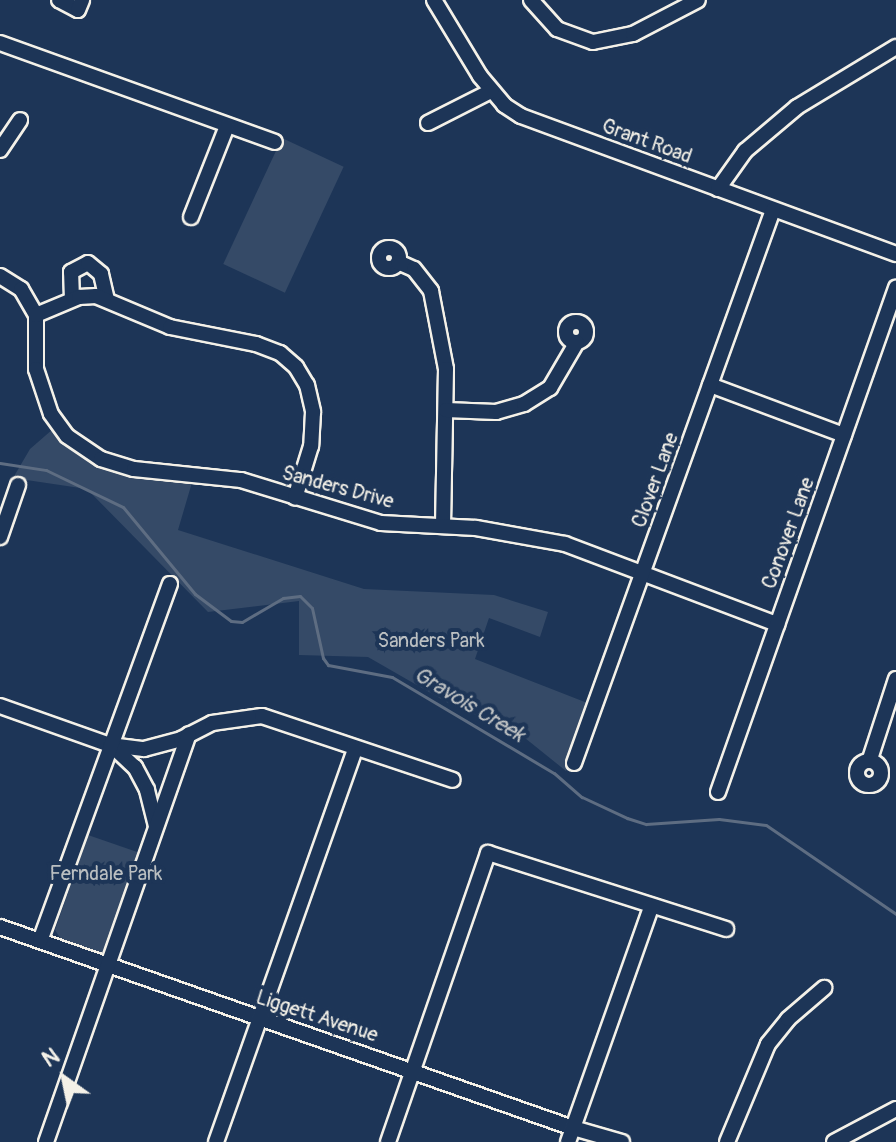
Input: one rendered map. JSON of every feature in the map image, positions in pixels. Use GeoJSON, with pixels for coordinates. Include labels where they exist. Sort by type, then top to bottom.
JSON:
{"type":"FeatureCollection","features":[{"type":"Feature","properties":{"kind":"street"},"geometry":{"type":"LineString","coordinates":[[59,0],[78,10],[82,0]]}},
{"type":"Feature","properties":{"kind":"street","name":"Grant Road"},"geometry":{"type":"LineString","coordinates":[[434,0],[491,91],[521,116],[896,254]]}},
{"type":"Feature","properties":{"kind":"street"},"geometry":{"type":"LineString","coordinates":[[531,0],[557,29],[593,42],[633,34],[698,0]]}},
{"type":"Feature","properties":{"kind":"street"},"geometry":{"type":"LineString","coordinates":[[0,43],[275,142]]}},
{"type":"Feature","properties":{"kind":"street"},"geometry":{"type":"LineString","coordinates":[[718,189],[745,151],[797,107],[896,47]]}},
{"type":"Feature","properties":{"kind":"street"},"geometry":{"type":"LineString","coordinates":[[428,123],[491,91]]}},
{"type":"Feature","properties":{"kind":"street"},"geometry":{"type":"LineString","coordinates":[[0,150],[20,120]]}},
{"type":"Feature","properties":{"kind":"street"},"geometry":{"type":"LineString","coordinates":[[191,217],[227,126]]}},
{"type":"Feature","properties":{"kind":"street","name":"Clover Lane"},"geometry":{"type":"LineString","coordinates":[[574,763],[773,210]]}},
{"type":"Feature","properties":{"kind":"street"},"geometry":{"type":"LineString","coordinates":[[398,262],[414,269],[431,291],[446,369],[443,526]]}},
{"type":"Feature","properties":{"kind":"street"},"geometry":{"type":"LineString","coordinates":[[72,299],[71,272],[88,263],[101,274],[107,299]]}},
{"type":"Feature","properties":{"kind":"street"},"geometry":{"type":"LineString","coordinates":[[0,276],[21,289],[36,315],[88,295],[107,299],[178,329],[269,347],[296,367],[311,394],[313,421],[311,446],[295,498]]}},
{"type":"Feature","properties":{"kind":"street","name":"Conover Lane"},"geometry":{"type":"LineString","coordinates":[[718,792],[896,288]]}},
{"type":"Feature","properties":{"kind":"street","name":"Sanders Drive"},"geometry":{"type":"LineString","coordinates":[[36,315],[36,369],[41,391],[59,425],[86,450],[134,469],[219,476],[381,523],[476,528],[565,544],[777,624]]}},
{"type":"Feature","properties":{"kind":"street"},"geometry":{"type":"LineString","coordinates":[[446,410],[496,412],[524,404],[550,388],[577,342]]}},
{"type":"Feature","properties":{"kind":"street"},"geometry":{"type":"LineString","coordinates":[[710,385],[844,435]]}},
{"type":"Feature","properties":{"kind":"street"},"geometry":{"type":"LineString","coordinates":[[0,537],[18,485]]}},
{"type":"Feature","properties":{"kind":"street"},"geometry":{"type":"LineString","coordinates":[[40,941],[170,584]]}},
{"type":"Feature","properties":{"kind":"street"},"geometry":{"type":"LineString","coordinates":[[870,759],[896,679]]}},
{"type":"Feature","properties":{"kind":"street"},"geometry":{"type":"LineString","coordinates":[[0,706],[110,745],[153,748],[223,720],[262,716],[453,780]]}},
{"type":"Feature","properties":{"kind":"street"},"geometry":{"type":"LineString","coordinates":[[46,1142],[189,734]]}},
{"type":"Feature","properties":{"kind":"street"},"geometry":{"type":"LineString","coordinates":[[110,745],[135,767],[147,790],[156,826]]}},
{"type":"Feature","properties":{"kind":"street"},"geometry":{"type":"LineString","coordinates":[[216,1142],[355,749]]}},
{"type":"Feature","properties":{"kind":"street"},"geometry":{"type":"LineString","coordinates":[[388,1142],[488,853],[726,929]]}},
{"type":"Feature","properties":{"kind":"street"},"geometry":{"type":"LineString","coordinates":[[570,1135],[651,907]]}},
{"type":"Feature","properties":{"kind":"street","name":"Liggett Avenue"},"geometry":{"type":"LineString","coordinates":[[0,927],[414,1069],[570,1135],[622,1142]]}},
{"type":"Feature","properties":{"kind":"street"},"geometry":{"type":"LineString","coordinates":[[727,1142],[768,1044],[788,1019],[824,988]]}},
{"type":"Feature","properties":{"kind":"street"},"geometry":{"type":"LineString","coordinates":[[841,1141],[896,1109]]}},
{"type":"Feature","properties":{"kind":"green space"},"geometry":{"type":"Polygon","coordinates":[[[282,138],[344,167],[285,293],[223,264],[282,138]]]}},
{"type":"Feature","properties":{"kind":"green space","name":"Sanders Park"},"geometry":{"type":"Polygon","coordinates":[[[53,429],[99,465],[117,472],[152,479],[193,479],[178,530],[364,589],[494,595],[548,612],[540,637],[489,618],[475,659],[590,704],[566,771],[515,730],[455,707],[368,657],[299,655],[299,601],[208,612],[87,489],[13,478],[30,449],[53,429]]]}},
{"type":"Feature","properties":{"kind":"green space","name":"Ferndale Park"},"geometry":{"type":"Polygon","coordinates":[[[88,835],[143,854],[106,952],[101,953],[62,941],[55,930],[88,835]]]}},
{"type":"Feature","properties":{"kind":"waterway","name":"Gravois Creek"},"geometry":{"type":"LineString","coordinates":[[0,463],[46,470],[123,507],[195,594],[231,621],[242,622],[283,598],[300,596],[312,608],[323,658],[328,665],[392,677],[554,773],[582,797],[627,818],[646,824],[719,819],[766,825],[896,914]]}}]}
